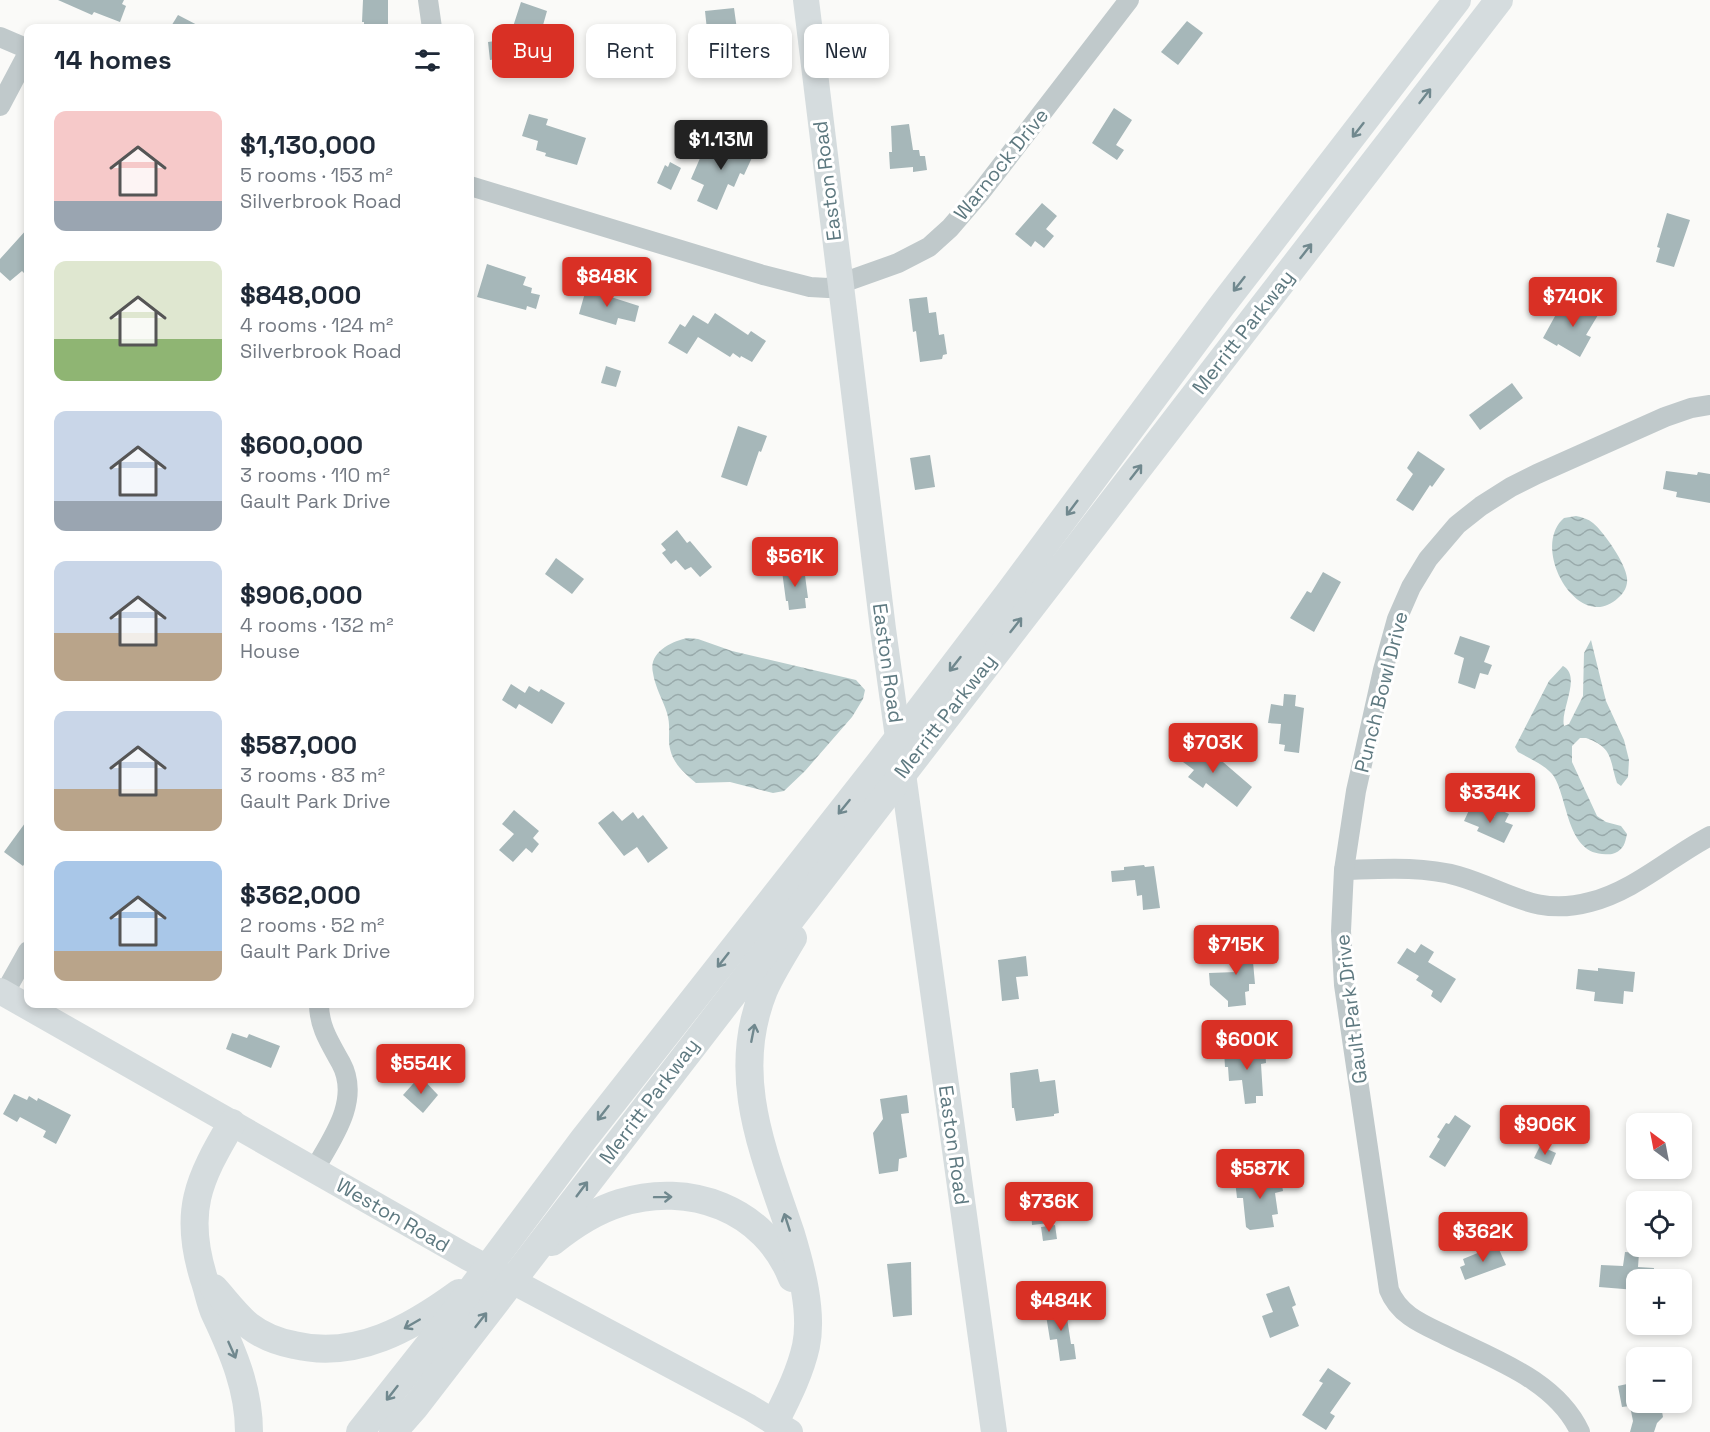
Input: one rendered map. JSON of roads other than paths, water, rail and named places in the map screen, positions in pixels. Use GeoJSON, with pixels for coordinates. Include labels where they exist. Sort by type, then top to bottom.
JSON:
{"type":"FeatureCollection","features":[{"type":"Feature","properties":{"kind":"highway","name":"Merritt Parkway"},"geometry":{"type":"LineString","coordinates":[[360,1432],[766,905],[881,761],[1220,308],[1457,0]]}},
{"type":"Feature","properties":{"kind":"highway","name":"Merritt Parkway"},"geometry":{"type":"LineString","coordinates":[[393,1432],[1498,0]]}},
{"type":"Feature","properties":{"kind":"highway"},"geometry":{"type":"LineString","coordinates":[[778,1429],[800,1369],[806,1345],[807,1320],[801,1269],[757,1131],[750,1092],[749,1054],[758,1008],[773,972],[884,794]]}},
{"type":"Feature","properties":{"kind":"highway"},"geometry":{"type":"LineString","coordinates":[[232,1123],[212,1158],[196,1200],[195,1250],[214,1311],[234,1354],[240,1373],[249,1432]]}},
{"type":"Feature","properties":{"kind":"highway"},"geometry":{"type":"LineString","coordinates":[[520,1268],[588,1216],[612,1206],[633,1199],[661,1196],[706,1200],[724,1206],[748,1220],[768,1238],[786,1264],[807,1320]]}},
{"type":"Feature","properties":{"kind":"highway"},"geometry":{"type":"LineString","coordinates":[[203,1276],[249,1326],[284,1343],[305,1348],[324,1349],[351,1348],[396,1333],[440,1307],[477,1279]]}},
{"type":"Feature","properties":{"kind":"main road","name":"Easton Road"},"geometry":{"type":"LineString","coordinates":[[806,0],[881,618],[994,1432]]}},
{"type":"Feature","properties":{"kind":"main road","name":"Weston Road"},"geometry":{"type":"LineString","coordinates":[[2,993],[24,1005]]}},
{"type":"Feature","properties":{"kind":"main road","name":"Weston Road"},"geometry":{"type":"LineString","coordinates":[[29,1008],[466,1257],[778,1429]]}},
{"type":"Feature","properties":{"kind":"street"},"geometry":{"type":"LineString","coordinates":[[428,0],[431,24]]}},
{"type":"Feature","properties":{"kind":"street","name":"Warnock Drive"},"geometry":{"type":"LineString","coordinates":[[474,187],[801,285],[828,288],[909,258],[928,247],[950,228],[1020,143],[1129,0]]}},
{"type":"Feature","properties":{"kind":"street"},"geometry":{"type":"LineString","coordinates":[[0,37],[24,49]]}},
{"type":"Feature","properties":{"kind":"street"},"geometry":{"type":"LineString","coordinates":[[0,106],[24,59]]}},
{"type":"Feature","properties":{"kind":"street","name":"Punch Bowl Drive"},"geometry":{"type":"LineString","coordinates":[[1344,870],[1356,791],[1390,642],[1401,606],[1428,559],[1457,525],[1511,487],[1665,417],[1691,408],[1710,405]]}},
{"type":"Feature","properties":{"kind":"street"},"geometry":{"type":"LineString","coordinates":[[1344,870],[1426,870],[1458,876],[1530,903],[1568,906],[1592,902],[1621,890],[1710,836]]}},
{"type":"Feature","properties":{"kind":"street","name":"Gault Park Drive"},"geometry":{"type":"LineString","coordinates":[[1344,870],[1341,931],[1344,985],[1389,1290],[1397,1306],[1412,1318],[1513,1369],[1544,1388],[1568,1411],[1580,1432]]}},
{"type":"Feature","properties":{"kind":"street"},"geometry":{"type":"LineString","coordinates":[[2,993],[24,957]]}},
{"type":"Feature","properties":{"kind":"street"},"geometry":{"type":"LineString","coordinates":[[314,1170],[338,1129],[349,1087],[342,1064],[323,1030],[319,1008]]}},
{"type":"Feature","properties":{"kind":"water"},"geometry":{"type":"Polygon","coordinates":[[[1576,516],[1589,520],[1598,527],[1614,549],[1626,572],[1627,581],[1624,592],[1603,606],[1588,605],[1575,597],[1563,583],[1555,566],[1552,548],[1555,532],[1564,518],[1576,516]]]}},
{"type":"Feature","properties":{"kind":"water"},"geometry":{"type":"Polygon","coordinates":[[[688,638],[698,639],[732,651],[856,680],[865,690],[863,699],[852,717],[805,771],[784,791],[773,793],[730,782],[696,783],[674,760],[669,741],[668,717],[655,683],[652,666],[654,659],[663,649],[688,638]]]}},
{"type":"Feature","properties":{"kind":"water"},"geometry":{"type":"Polygon","coordinates":[[[1591,640],[1606,701],[1624,740],[1629,760],[1628,777],[1621,786],[1617,783],[1606,750],[1586,738],[1580,738],[1572,746],[1572,762],[1597,816],[1606,822],[1621,826],[1627,834],[1622,848],[1613,854],[1590,851],[1581,843],[1570,822],[1553,775],[1518,752],[1515,747],[1549,681],[1563,666],[1571,677],[1564,726],[1569,724],[1583,696],[1584,653],[1591,640]]]}}]}
